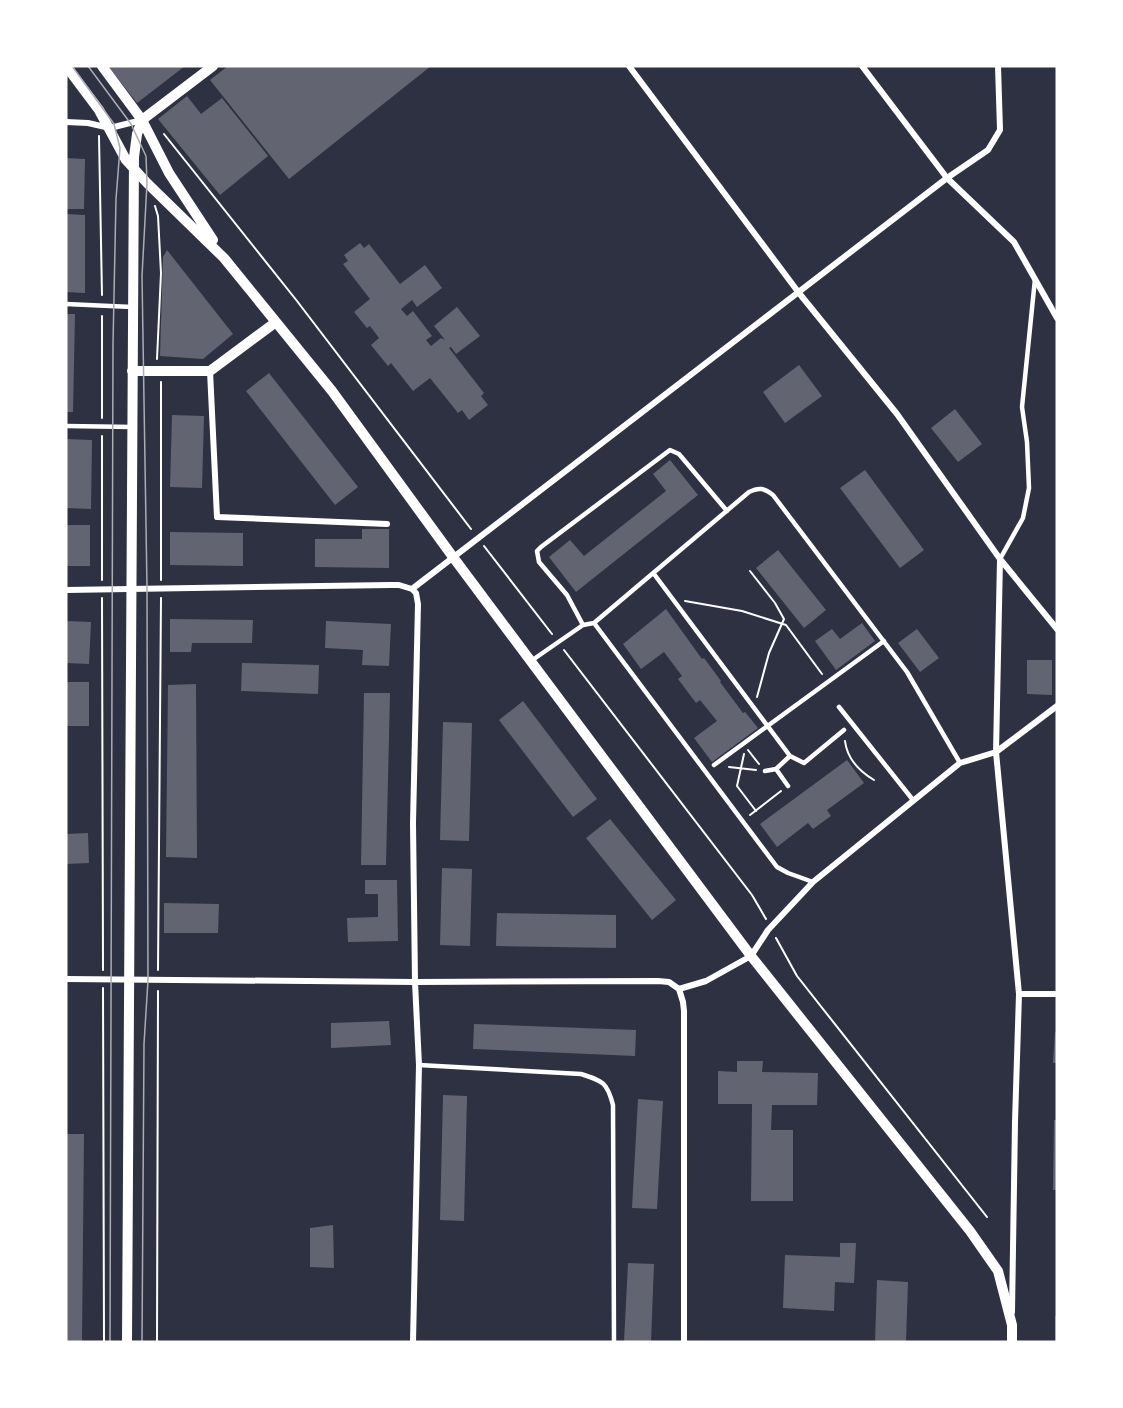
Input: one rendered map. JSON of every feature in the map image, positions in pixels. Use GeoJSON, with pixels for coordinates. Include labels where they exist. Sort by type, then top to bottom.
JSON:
{"type":"FeatureCollection","features":[{"type":"Feature","properties":{"kind":"street"},"geometry":{"type":"LineString","coordinates":[[66,66],[110,128],[126,160],[224,258]]}},
{"type":"Feature","properties":{"kind":"street"},"geometry":{"type":"LineString","coordinates":[[102,66],[142,120],[169,174],[224,258],[332,390],[453,557],[751,956],[970,1231],[998,1271],[1012,1325]]}},
{"type":"Feature","properties":{"kind":"street"},"geometry":{"type":"LineString","coordinates":[[66,122],[88,123],[110,128],[142,120],[212,66]]}},
{"type":"Feature","properties":{"kind":"street"},"geometry":{"type":"LineString","coordinates":[[629,66],[799,293],[897,414],[1000,559],[1057,629]]}},
{"type":"Feature","properties":{"kind":"street"},"geometry":{"type":"LineString","coordinates":[[862,66],[947,178],[1014,242],[1057,318]]}},
{"type":"Feature","properties":{"kind":"street"},"geometry":{"type":"LineString","coordinates":[[412,588],[947,178],[988,150],[999,130],[998,66]]}},
{"type":"Feature","properties":{"kind":"street"},"geometry":{"type":"LineString","coordinates":[[127,1342],[132,307],[135,170],[137,134],[142,120]]}},
{"type":"Feature","properties":{"kind":"street"},"geometry":{"type":"LineString","coordinates":[[132,371],[210,371],[276,322]]}},
{"type":"Feature","properties":{"kind":"street"},"geometry":{"type":"LineString","coordinates":[[210,371],[217,517],[387,524]]}},
{"type":"Feature","properties":{"kind":"street"},"geometry":{"type":"LineString","coordinates":[[1000,559],[996,752],[1019,994],[1012,1342]]}},
{"type":"Feature","properties":{"kind":"street"},"geometry":{"type":"LineString","coordinates":[[66,590],[399,585],[412,588],[416,593],[418,604],[414,823],[418,1065],[413,1342]]}},
{"type":"Feature","properties":{"kind":"street"},"geometry":{"type":"LineString","coordinates":[[679,989],[706,981],[751,956],[770,928],[813,882],[960,763],[996,752],[1057,706]]}},
{"type":"Feature","properties":{"kind":"street"},"geometry":{"type":"LineString","coordinates":[[66,979],[669,982],[679,989],[684,1011],[684,1342]]}},
{"type":"Feature","properties":{"kind":"street"},"geometry":{"type":"LineString","coordinates":[[1019,994],[1057,994]]}},
{"type":"Feature","properties":{"kind":"lane"},"geometry":{"type":"LineString","coordinates":[[1000,559],[1023,518],[1029,488],[1027,442],[1022,407],[1035,279]]}},
{"type":"Feature","properties":{"kind":"lane"},"geometry":{"type":"LineString","coordinates":[[66,304],[132,307]]}},
{"type":"Feature","properties":{"kind":"lane"},"geometry":{"type":"LineString","coordinates":[[66,426],[132,428]]}},
{"type":"Feature","properties":{"kind":"lane"},"geometry":{"type":"LineString","coordinates":[[583,625],[567,595],[539,562],[537,551],[541,547],[670,450],[679,454],[727,511]]}},
{"type":"Feature","properties":{"kind":"lane"},"geometry":{"type":"LineString","coordinates":[[531,661],[583,625],[594,623],[749,492],[757,488],[766,489],[773,495],[907,672],[960,763]]}},
{"type":"Feature","properties":{"kind":"lane"},"geometry":{"type":"LineString","coordinates":[[654,574],[790,756],[804,763],[844,730]]}},
{"type":"Feature","properties":{"kind":"lane"},"geometry":{"type":"LineString","coordinates":[[594,623],[777,867],[813,882]]}},
{"type":"Feature","properties":{"kind":"lane"},"geometry":{"type":"LineString","coordinates":[[714,765],[884,641]]}},
{"type":"Feature","properties":{"kind":"lane"},"geometry":{"type":"LineString","coordinates":[[839,707],[914,800]]}},
{"type":"Feature","properties":{"kind":"lane"},"geometry":{"type":"LineString","coordinates":[[765,771],[776,769],[790,756]]}},
{"type":"Feature","properties":{"kind":"lane"},"geometry":{"type":"LineString","coordinates":[[776,769],[788,786]]}},
{"type":"Feature","properties":{"kind":"lane"},"geometry":{"type":"LineString","coordinates":[[418,1065],[581,1074],[597,1079],[609,1088],[613,1105],[614,1342]]}},
{"type":"Feature","properties":{"kind":"path"},"geometry":{"type":"LineString","coordinates":[[161,130],[297,301],[753,895],[797,976],[987,1217]]}},
{"type":"Feature","properties":{"kind":"path"},"geometry":{"type":"LineString","coordinates":[[99,134],[102,316]]}},
{"type":"Feature","properties":{"kind":"path"},"geometry":{"type":"LineString","coordinates":[[155,200],[154,210],[158,216],[161,273],[158,371],[161,384],[161,587],[157,1342]]}},
{"type":"Feature","properties":{"kind":"path"},"geometry":{"type":"LineString","coordinates":[[750,571],[775,603],[784,619],[769,653],[754,707]]}},
{"type":"Feature","properties":{"kind":"path"},"geometry":{"type":"LineString","coordinates":[[676,603],[694,601],[742,611],[783,624]]}},
{"type":"Feature","properties":{"kind":"path"},"geometry":{"type":"LineString","coordinates":[[756,810],[737,786],[746,747],[765,771]]}},
{"type":"Feature","properties":{"kind":"path"},"geometry":{"type":"LineString","coordinates":[[714,765],[765,771]]}},
{"type":"Feature","properties":{"kind":"path"},"geometry":{"type":"LineString","coordinates":[[743,821],[788,786]]}},
{"type":"Feature","properties":{"kind":"path"},"geometry":{"type":"LineString","coordinates":[[103,876],[104,1342]]}},
{"type":"Feature","properties":{"kind":"building"},"geometry":{"type":"Polygon","coordinates":[[[108,66],[185,66],[137,103],[108,66]]]}},
{"type":"Feature","properties":{"kind":"building"},"geometry":{"type":"Polygon","coordinates":[[[228,66],[431,66],[289,179],[210,80],[228,66]]]}},
{"type":"Feature","properties":{"kind":"building"},"geometry":{"type":"Polygon","coordinates":[[[187,96],[201,114],[222,98],[268,156],[220,195],[158,119],[187,96]]]}},
{"type":"Feature","properties":{"kind":"building"},"geometry":{"type":"Polygon","coordinates":[[[66,158],[85,159],[84,209],[66,209],[66,158]]]}},
{"type":"Feature","properties":{"kind":"building"},"geometry":{"type":"Polygon","coordinates":[[[66,214],[85,215],[85,293],[66,292],[66,214]]]}},
{"type":"Feature","properties":{"kind":"building"},"geometry":{"type":"Polygon","coordinates":[[[360,243],[364,248],[369,244],[400,284],[425,265],[442,288],[417,307],[412,300],[401,309],[407,316],[413,311],[432,336],[426,340],[431,346],[441,338],[445,340],[434,326],[457,307],[480,336],[456,354],[451,347],[449,348],[484,393],[481,396],[488,405],[469,420],[462,410],[458,413],[430,378],[413,391],[391,363],[388,366],[371,345],[379,338],[370,326],[367,328],[354,312],[370,299],[343,264],[348,261],[344,255],[360,243]]]}},
{"type":"Feature","properties":{"kind":"building"},"geometry":{"type":"Polygon","coordinates":[[[167,250],[233,334],[203,359],[160,356],[163,257],[167,250]]]}},
{"type":"Feature","properties":{"kind":"building"},"geometry":{"type":"Polygon","coordinates":[[[66,314],[75,314],[73,412],[66,412],[66,314]]]}},
{"type":"Feature","properties":{"kind":"building"},"geometry":{"type":"Polygon","coordinates":[[[799,365],[822,396],[785,423],[763,392],[799,365]]]}},
{"type":"Feature","properties":{"kind":"building"},"geometry":{"type":"Polygon","coordinates":[[[269,373],[358,487],[335,505],[246,391],[269,373]]]}},
{"type":"Feature","properties":{"kind":"building"},"geometry":{"type":"Polygon","coordinates":[[[955,409],[982,444],[958,462],[931,428],[955,409]]]}},
{"type":"Feature","properties":{"kind":"building"},"geometry":{"type":"Polygon","coordinates":[[[172,415],[204,416],[202,488],[170,487],[172,415]]]}},
{"type":"Feature","properties":{"kind":"building"},"geometry":{"type":"Polygon","coordinates":[[[66,439],[92,440],[91,509],[66,508],[66,439]]]}},
{"type":"Feature","properties":{"kind":"building"},"geometry":{"type":"Polygon","coordinates":[[[670,460],[698,495],[576,592],[549,557],[570,540],[584,556],[666,491],[653,474],[670,460]]]}},
{"type":"Feature","properties":{"kind":"building"},"geometry":{"type":"Polygon","coordinates":[[[865,470],[924,550],[900,568],[840,488],[865,470]]]}},
{"type":"Feature","properties":{"kind":"building"},"geometry":{"type":"Polygon","coordinates":[[[66,525],[90,525],[90,566],[66,566],[66,525]]]}},
{"type":"Feature","properties":{"kind":"building"},"geometry":{"type":"Polygon","coordinates":[[[362,529],[389,529],[389,568],[315,567],[315,539],[362,539],[362,529]]]}},
{"type":"Feature","properties":{"kind":"building"},"geometry":{"type":"Polygon","coordinates":[[[170,532],[243,533],[243,566],[170,565],[170,532]]]}},
{"type":"Feature","properties":{"kind":"building"},"geometry":{"type":"Polygon","coordinates":[[[778,550],[826,610],[804,628],[756,568],[778,550]]]}},
{"type":"Feature","properties":{"kind":"building"},"geometry":{"type":"Polygon","coordinates":[[[666,609],[743,713],[745,712],[758,728],[712,762],[694,738],[717,721],[700,700],[696,703],[678,679],[682,676],[664,652],[641,669],[623,644],[666,609]]]}},
{"type":"Feature","properties":{"kind":"building"},"geometry":{"type":"Polygon","coordinates":[[[170,619],[253,620],[252,643],[192,643],[191,652],[170,652],[170,619]]]}},
{"type":"Feature","properties":{"kind":"building"},"geometry":{"type":"Polygon","coordinates":[[[66,621],[91,622],[89,664],[66,663],[66,621]]]}},
{"type":"Feature","properties":{"kind":"building"},"geometry":{"type":"Polygon","coordinates":[[[326,621],[391,624],[389,666],[362,665],[363,650],[325,648],[326,621]]]}},
{"type":"Feature","properties":{"kind":"building"},"geometry":{"type":"Polygon","coordinates":[[[862,623],[875,641],[836,670],[815,641],[832,629],[840,639],[862,623]]]}},
{"type":"Feature","properties":{"kind":"building"},"geometry":{"type":"Polygon","coordinates":[[[917,629],[939,658],[920,672],[898,643],[917,629]]]}},
{"type":"Feature","properties":{"kind":"building"},"geometry":{"type":"Polygon","coordinates":[[[1027,660],[1052,660],[1052,695],[1027,694],[1027,660]]]}},
{"type":"Feature","properties":{"kind":"building"},"geometry":{"type":"Polygon","coordinates":[[[242,663],[319,665],[318,694],[241,691],[242,663]]]}},
{"type":"Feature","properties":{"kind":"building"},"geometry":{"type":"Polygon","coordinates":[[[66,682],[89,682],[89,726],[66,726],[66,682]]]}},
{"type":"Feature","properties":{"kind":"building"},"geometry":{"type":"Polygon","coordinates":[[[196,684],[197,858],[166,857],[168,685],[196,684]]]}},
{"type":"Feature","properties":{"kind":"building"},"geometry":{"type":"Polygon","coordinates":[[[364,693],[390,693],[386,865],[361,865],[364,693]]]}},
{"type":"Feature","properties":{"kind":"building"},"geometry":{"type":"Polygon","coordinates":[[[523,701],[597,799],[573,817],[499,720],[523,701]]]}},
{"type":"Feature","properties":{"kind":"building"},"geometry":{"type":"Polygon","coordinates":[[[443,722],[472,723],[469,841],[440,840],[443,722]]]}},
{"type":"Feature","properties":{"kind":"building"},"geometry":{"type":"Polygon","coordinates":[[[847,760],[864,783],[827,810],[831,816],[813,829],[808,823],[777,847],[760,824],[847,760]]]}},
{"type":"Feature","properties":{"kind":"building"},"geometry":{"type":"Polygon","coordinates":[[[610,819],[676,900],[652,920],[586,838],[610,819]]]}},
{"type":"Feature","properties":{"kind":"building"},"geometry":{"type":"Polygon","coordinates":[[[88,833],[89,863],[66,864],[66,834],[88,833]]]}},
{"type":"Feature","properties":{"kind":"building"},"geometry":{"type":"Polygon","coordinates":[[[442,868],[472,869],[470,946],[440,945],[442,868]]]}},
{"type":"Feature","properties":{"kind":"building"},"geometry":{"type":"Polygon","coordinates":[[[365,880],[397,880],[398,941],[348,942],[347,918],[378,917],[378,894],[365,894],[365,880]]]}},
{"type":"Feature","properties":{"kind":"building"},"geometry":{"type":"Polygon","coordinates":[[[164,903],[219,904],[218,933],[164,933],[164,903]]]}},
{"type":"Feature","properties":{"kind":"building"},"geometry":{"type":"Polygon","coordinates":[[[497,913],[616,915],[616,948],[496,946],[497,913]]]}},
{"type":"Feature","properties":{"kind":"building"},"geometry":{"type":"Polygon","coordinates":[[[389,1021],[391,1045],[331,1048],[331,1023],[389,1021]]]}},
{"type":"Feature","properties":{"kind":"building"},"geometry":{"type":"Polygon","coordinates":[[[474,1024],[636,1030],[635,1056],[473,1049],[474,1024]]]}},
{"type":"Feature","properties":{"kind":"building"},"geometry":{"type":"Polygon","coordinates":[[[1055,1032],[1057,1032],[1057,1063],[1053,1063],[1055,1032]]]}},
{"type":"Feature","properties":{"kind":"building"},"geometry":{"type":"Polygon","coordinates":[[[737,1061],[763,1061],[762,1072],[818,1073],[817,1105],[772,1105],[771,1130],[793,1130],[793,1201],[751,1201],[752,1104],[718,1104],[718,1071],[737,1072],[737,1061]]]}},
{"type":"Feature","properties":{"kind":"building"},"geometry":{"type":"Polygon","coordinates":[[[443,1095],[467,1096],[464,1221],[440,1220],[443,1095]]]}},
{"type":"Feature","properties":{"kind":"building"},"geometry":{"type":"Polygon","coordinates":[[[638,1099],[663,1101],[657,1209],[632,1208],[638,1099]]]}},
{"type":"Feature","properties":{"kind":"building"},"geometry":{"type":"Polygon","coordinates":[[[1054,1120],[1057,1120],[1057,1190],[1053,1190],[1054,1120]]]}},
{"type":"Feature","properties":{"kind":"building"},"geometry":{"type":"Polygon","coordinates":[[[66,1134],[84,1134],[82,1342],[66,1342],[66,1134]]]}},
{"type":"Feature","properties":{"kind":"building"},"geometry":{"type":"Polygon","coordinates":[[[333,1225],[334,1268],[310,1267],[310,1228],[333,1225]]]}},
{"type":"Feature","properties":{"kind":"building"},"geometry":{"type":"Polygon","coordinates":[[[840,1243],[856,1243],[854,1283],[835,1282],[834,1311],[783,1308],[785,1255],[840,1257],[840,1243]]]}},
{"type":"Feature","properties":{"kind":"building"},"geometry":{"type":"Polygon","coordinates":[[[628,1263],[654,1264],[651,1342],[624,1342],[628,1263]]]}},
{"type":"Feature","properties":{"kind":"building"},"geometry":{"type":"Polygon","coordinates":[[[877,1280],[908,1282],[906,1342],[875,1342],[877,1280]]]}},
{"type":"Feature","properties":{"kind":"building"},"geometry":{"type":"Polygon","coordinates":[[[1055,1316],[1057,1316],[1057,1342],[1055,1342],[1055,1316]]]}},
{"type":"Feature","properties":{"kind":"tram line"},"geometry":{"type":"LineString","coordinates":[[72,66],[114,124],[120,148],[116,199],[113,344],[110,1342]]}},
{"type":"Feature","properties":{"kind":"tram line"},"geometry":{"type":"LineString","coordinates":[[88,66],[131,124],[146,156],[147,183],[142,276],[147,587],[148,980],[144,1044],[142,1342]]}}]}
